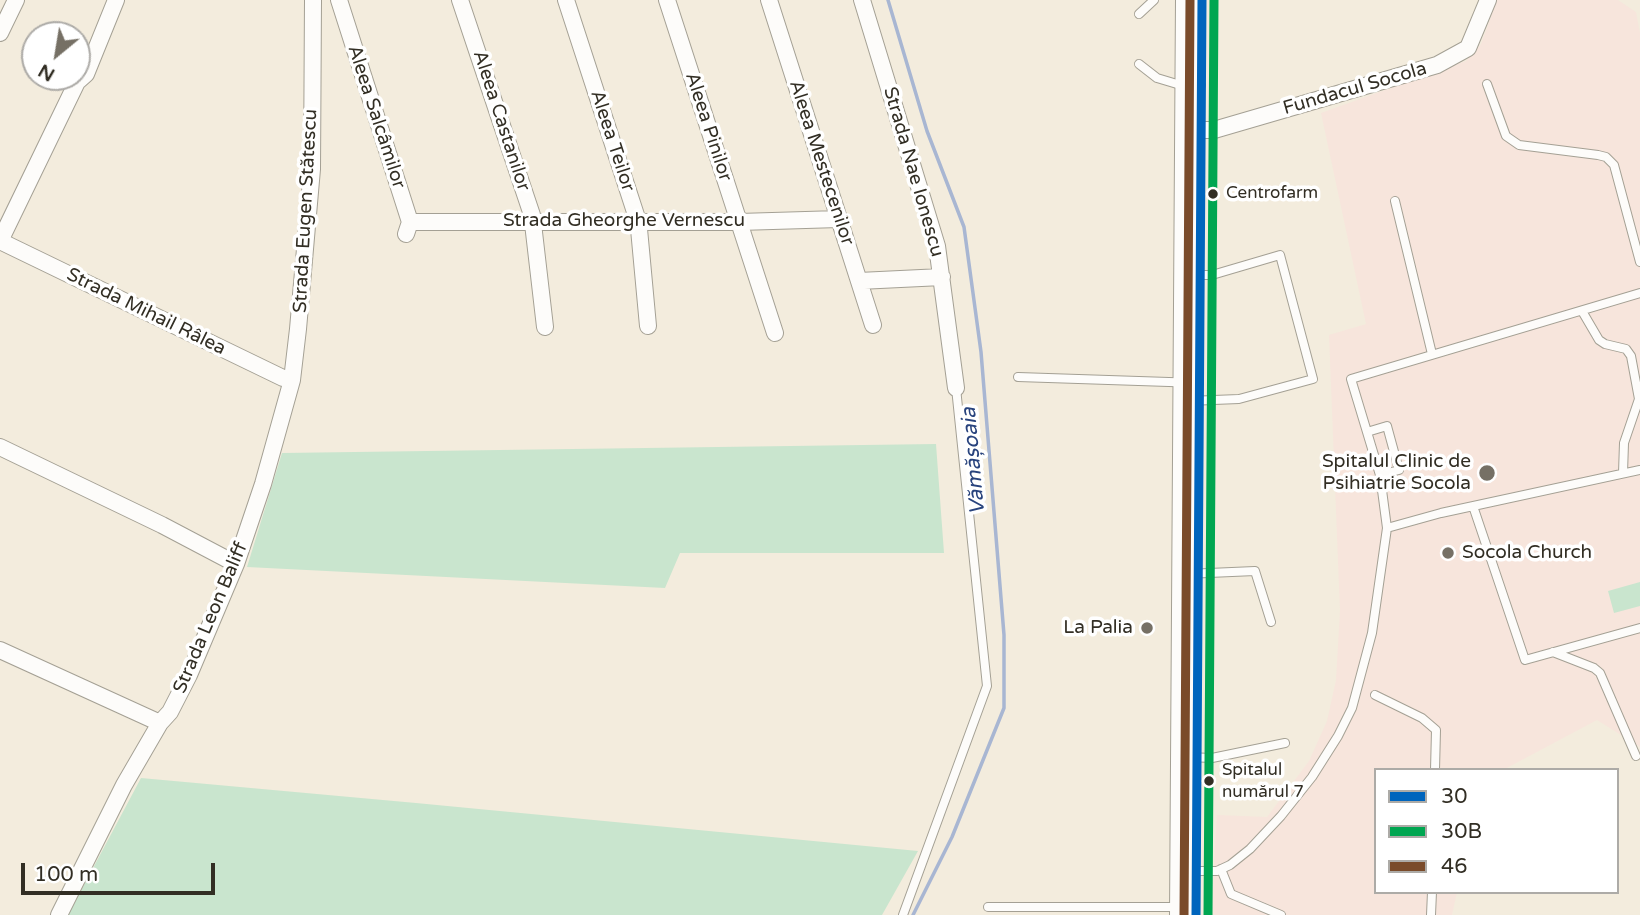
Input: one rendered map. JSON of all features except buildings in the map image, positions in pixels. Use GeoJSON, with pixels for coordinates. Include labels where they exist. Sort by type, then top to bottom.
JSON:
{"type":"FeatureCollection","features":[{"type":"Feature","properties":{"kind":"main road"},"geometry":{"type":"LineString","coordinates":[[1188,0],[1195,85]]}},
{"type":"Feature","properties":{"kind":"main road"},"geometry":{"type":"LineString","coordinates":[[1187,913],[1194,130],[1202,0]]}},
{"type":"Feature","properties":{"kind":"street"},"geometry":{"type":"LineString","coordinates":[[0,33],[16,0]]}},
{"type":"Feature","properties":{"kind":"street"},"geometry":{"type":"LineString","coordinates":[[0,241],[77,82],[86,74],[116,0]]}},
{"type":"Feature","properties":{"kind":"street","name":"Strada Eugen Stătescu"},"geometry":{"type":"LineString","coordinates":[[292,380],[312,169],[313,0]]}},
{"type":"Feature","properties":{"kind":"street","name":"Aleea Salcâmilor"},"geometry":{"type":"LineString","coordinates":[[339,0],[408,228]]}},
{"type":"Feature","properties":{"kind":"street","name":"Aleea Castanilor"},"geometry":{"type":"LineString","coordinates":[[460,0],[533,221],[545,327]]}},
{"type":"Feature","properties":{"kind":"street","name":"Aleea Teilor"},"geometry":{"type":"LineString","coordinates":[[566,0],[638,222],[648,326]]}},
{"type":"Feature","properties":{"kind":"street","name":"Aleea Pinilor"},"geometry":{"type":"LineString","coordinates":[[667,0],[775,333]]}},
{"type":"Feature","properties":{"kind":"street","name":"Aleea Mestecenilor"},"geometry":{"type":"LineString","coordinates":[[769,0],[873,325]]}},
{"type":"Feature","properties":{"kind":"street","name":"Strada Nae Ionescu"},"geometry":{"type":"LineString","coordinates":[[862,0],[937,246],[956,388]]}},
{"type":"Feature","properties":{"kind":"street","name":"Fundacul Socola"},"geometry":{"type":"LineString","coordinates":[[1194,130],[1214,130],[1437,65],[1468,48],[1488,0]]}},
{"type":"Feature","properties":{"kind":"street","name":"Strada Gheorghe Vernescu"},"geometry":{"type":"LineString","coordinates":[[408,228],[533,221],[739,222],[839,219]]}},
{"type":"Feature","properties":{"kind":"street","name":"Strada Mihail Râlea"},"geometry":{"type":"LineString","coordinates":[[0,241],[292,380]]}},
{"type":"Feature","properties":{"kind":"street"},"geometry":{"type":"LineString","coordinates":[[859,281],[942,277]]}},
{"type":"Feature","properties":{"kind":"street","name":"Strada Leon Baliff"},"geometry":{"type":"LineString","coordinates":[[59,915],[118,794],[160,723],[170,712],[189,676],[236,564],[263,484],[292,380]]}},
{"type":"Feature","properties":{"kind":"street"},"geometry":{"type":"LineString","coordinates":[[0,447],[236,564]]}},
{"type":"Feature","properties":{"kind":"street"},"geometry":{"type":"LineString","coordinates":[[0,650],[160,723]]}},
{"type":"Feature","properties":{"kind":"lane"},"geometry":{"type":"LineString","coordinates":[[1139,14],[1154,0]]}},
{"type":"Feature","properties":{"kind":"lane"},"geometry":{"type":"LineString","coordinates":[[1139,64],[1157,78],[1177,84],[1195,85]]}},
{"type":"Feature","properties":{"kind":"lane"},"geometry":{"type":"LineString","coordinates":[[1487,84],[1506,136],[1519,145],[1598,155],[1606,157],[1614,165],[1640,262]]}},
{"type":"Feature","properties":{"kind":"lane"},"geometry":{"type":"LineString","coordinates":[[1395,201],[1432,354]]}},
{"type":"Feature","properties":{"kind":"lane"},"geometry":{"type":"LineString","coordinates":[[1018,377],[1192,392],[1239,399],[1313,379],[1280,256],[1212,275],[1193,275]]}},
{"type":"Feature","properties":{"kind":"lane"},"geometry":{"type":"LineString","coordinates":[[1189,871],[1221,869],[1250,849],[1312,777],[1352,708],[1372,633],[1387,528],[1380,475],[1351,379],[1640,293]]}},
{"type":"Feature","properties":{"kind":"lane"},"geometry":{"type":"LineString","coordinates":[[1582,310],[1599,340],[1626,349],[1630,356],[1639,399],[1624,443],[1623,473]]}},
{"type":"Feature","properties":{"kind":"lane"},"geometry":{"type":"LineString","coordinates":[[902,915],[986,685],[956,388]]}},
{"type":"Feature","properties":{"kind":"lane"},"geometry":{"type":"LineString","coordinates":[[1367,432],[1387,426],[1399,470],[1380,475]]}},
{"type":"Feature","properties":{"kind":"lane"},"geometry":{"type":"LineString","coordinates":[[1387,528],[1473,506],[1640,470]]}},
{"type":"Feature","properties":{"kind":"lane"},"geometry":{"type":"LineString","coordinates":[[1473,506],[1525,660],[1640,628]]}},
{"type":"Feature","properties":{"kind":"lane"},"geometry":{"type":"LineString","coordinates":[[1191,574],[1255,571],[1271,622]]}},
{"type":"Feature","properties":{"kind":"lane"},"geometry":{"type":"LineString","coordinates":[[1553,652],[1594,668],[1600,673],[1636,756]]}},
{"type":"Feature","properties":{"kind":"lane"},"geometry":{"type":"LineString","coordinates":[[1375,695],[1422,719],[1436,730],[1435,768]]}},
{"type":"Feature","properties":{"kind":"lane"},"geometry":{"type":"LineString","coordinates":[[1190,757],[1212,758],[1285,743]]}},
{"type":"Feature","properties":{"kind":"lane"},"geometry":{"type":"LineString","coordinates":[[1221,869],[1231,894],[1281,915]]}},
{"type":"Feature","properties":{"kind":"lane"},"geometry":{"type":"LineString","coordinates":[[1431,915],[1432,894]]}},
{"type":"Feature","properties":{"kind":"lane"},"geometry":{"type":"LineString","coordinates":[[988,907],[1187,913]]}},
{"type":"Feature","properties":{"kind":"shaded area","name":"Spitalul Clinic de Psihiatrie Socola"},"geometry":{"type":"Polygon","coordinates":[[[1497,0],[1618,0],[1636,12],[1640,33],[1640,747],[1597,720],[1507,768],[1374,768],[1374,894],[1457,894],[1452,915],[1211,915],[1217,815],[1267,817],[1309,761],[1327,721],[1336,680],[1340,611],[1329,335],[1366,324],[1321,113],[1466,61],[1481,44],[1497,0]]]}},
{"type":"Feature","properties":{"kind":"green space"},"geometry":{"type":"Polygon","coordinates":[[[936,444],[944,553],[680,553],[665,588],[247,567],[282,453],[936,444]]]}},
{"type":"Feature","properties":{"kind":"green space"},"geometry":{"type":"Polygon","coordinates":[[[1640,582],[1640,606],[1614,613],[1608,591],[1640,582]]]}},
{"type":"Feature","properties":{"kind":"green space"},"geometry":{"type":"Polygon","coordinates":[[[141,778],[918,851],[882,915],[68,915],[141,778]]]}},
{"type":"Feature","properties":{"kind":"waterway","name":"Vămășoaia"},"geometry":{"type":"LineString","coordinates":[[888,0],[927,131],[964,227],[981,352],[1004,635],[1004,708],[952,837],[913,915]]}},
{"type":"Feature","properties":{"kind":"transit line","name":"46"},"geometry":{"type":"LineString","coordinates":[[1184,915],[1190,0]]}},
{"type":"Feature","properties":{"kind":"transit line","name":"30"},"geometry":{"type":"LineString","coordinates":[[1196,915],[1202,0]]}},
{"type":"Feature","properties":{"kind":"transit line","name":"30B"},"geometry":{"type":"LineString","coordinates":[[1208,915],[1214,0]]}},
{"type":"Feature","properties":{"kind":"place","name":"Centrofarm"},"geometry":{"type":"Point","coordinates":[1213,194]}},
{"type":"Feature","properties":{"kind":"place","name":"Spitalul Clinic de Psihiatrie Socola"},"geometry":{"type":"Point","coordinates":[1487,473]}},
{"type":"Feature","properties":{"kind":"place","name":"Socola Church"},"geometry":{"type":"Point","coordinates":[1448,553]}},
{"type":"Feature","properties":{"kind":"place","name":"La Palia"},"geometry":{"type":"Point","coordinates":[1147,628]}},
{"type":"Feature","properties":{"kind":"place","name":"Spitalul numărul 7"},"geometry":{"type":"Point","coordinates":[1209,781]}}]}
